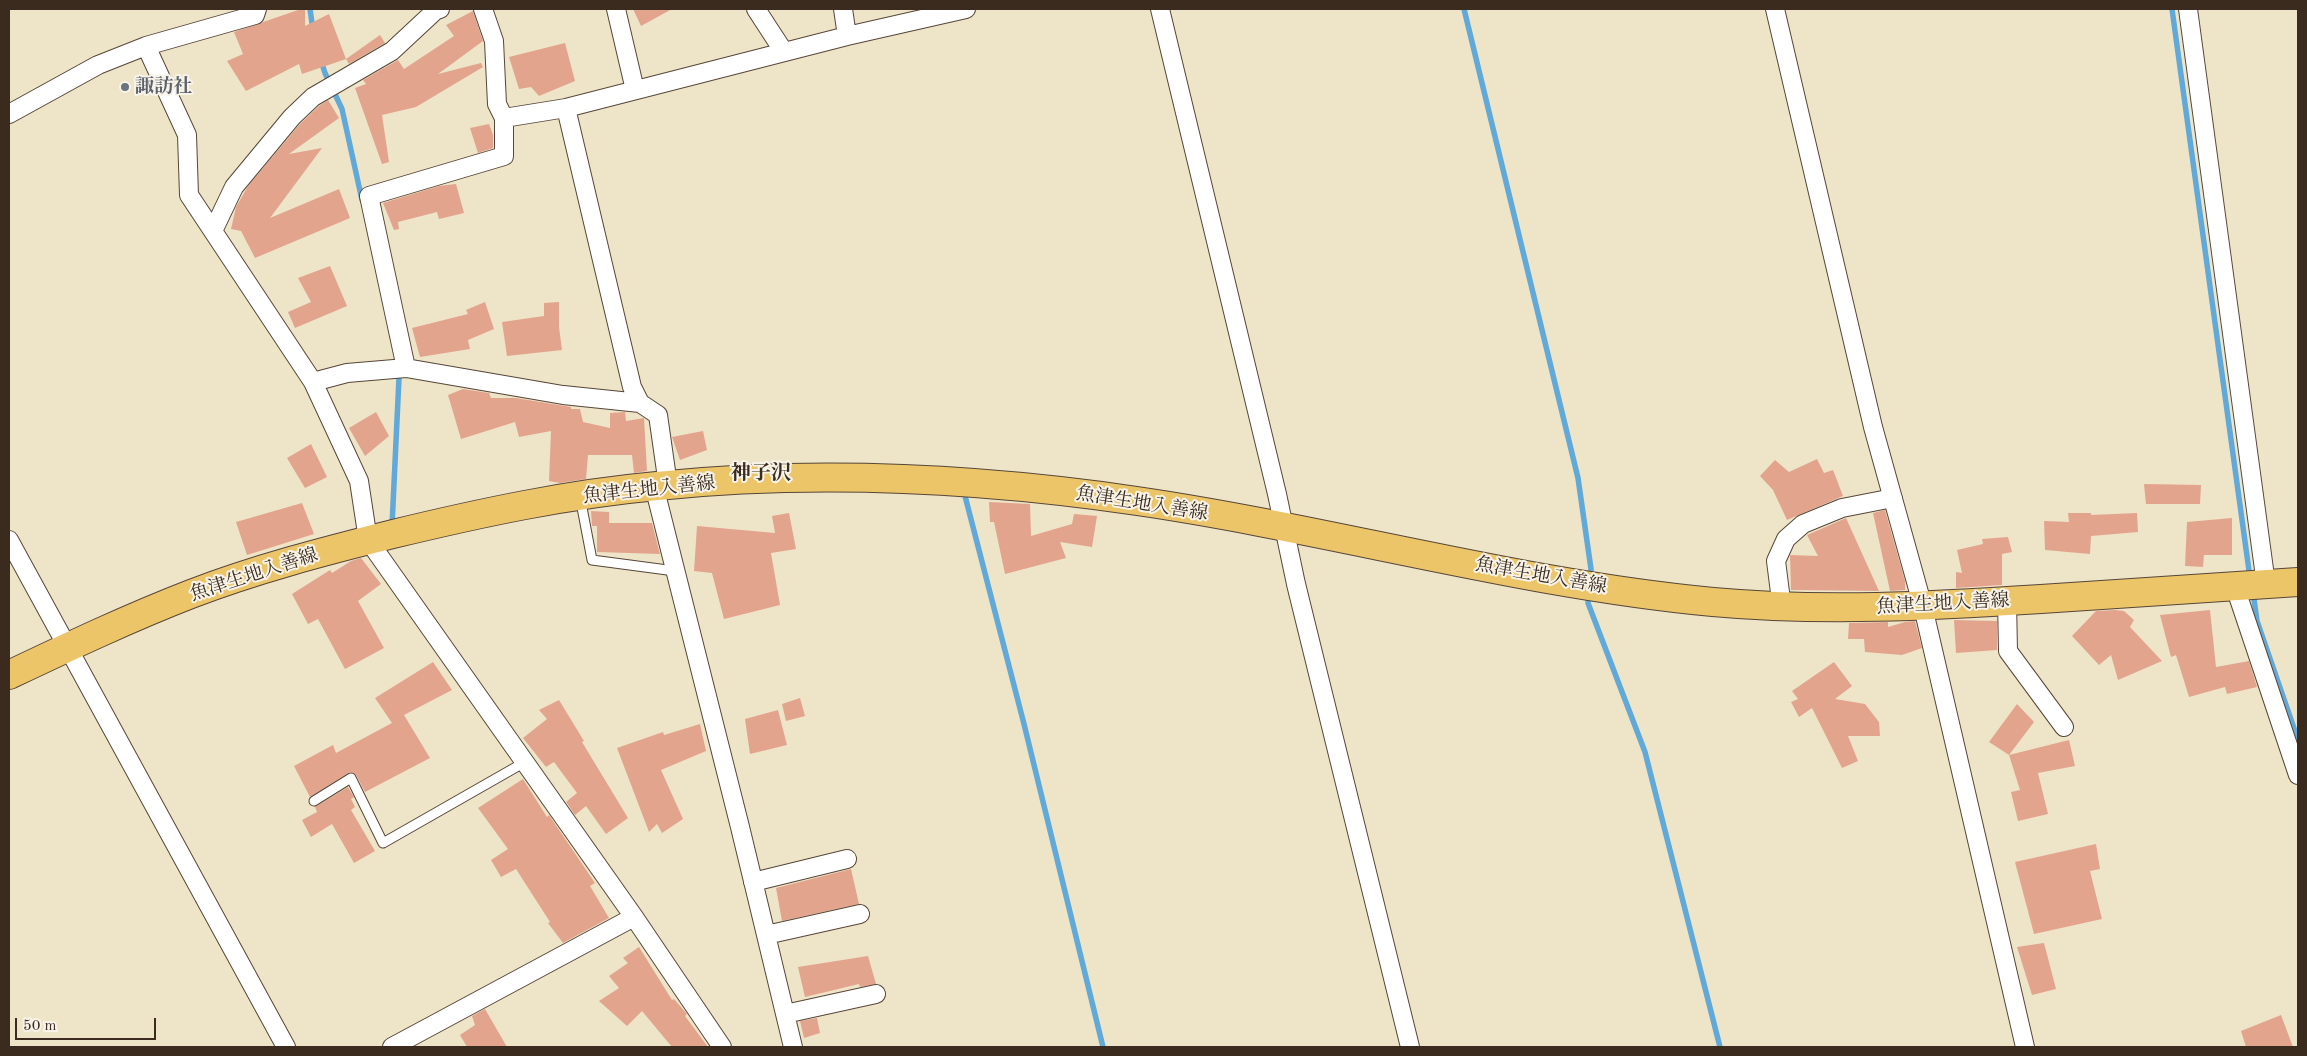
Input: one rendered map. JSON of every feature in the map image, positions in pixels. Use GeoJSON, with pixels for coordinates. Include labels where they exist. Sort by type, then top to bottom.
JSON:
{"type":"FeatureCollection","features":[{"type":"Feature","properties":{"kind":"main road","name":"魚津生地入善線"},"geometry":{"type":"LineString","coordinates":[[9,675],[191,594],[282,564],[368,540],[467,516],[661,485],[794,478],[961,482],[1140,502],[1588,585],[1707,602],[1782,608],[1854,609],[1923,607],[2298,582]]}},
{"type":"Feature","properties":{"kind":"street"},"geometry":{"type":"LineString","coordinates":[[9,114],[98,65],[146,46],[255,15],[257,9]]}},
{"type":"Feature","properties":{"kind":"street"},"geometry":{"type":"LineString","coordinates":[[213,231],[234,187],[292,117],[313,97],[392,51],[436,10],[440,9]]}},
{"type":"Feature","properties":{"kind":"street"},"geometry":{"type":"LineString","coordinates":[[406,368],[369,196],[504,156],[504,118],[497,104],[494,41],[483,9]]}},
{"type":"Feature","properties":{"kind":"street"},"geometry":{"type":"LineString","coordinates":[[616,9],[635,90]]}},
{"type":"Feature","properties":{"kind":"street"},"geometry":{"type":"LineString","coordinates":[[756,9],[784,52]]}},
{"type":"Feature","properties":{"kind":"street"},"geometry":{"type":"LineString","coordinates":[[843,9],[847,36]]}},
{"type":"Feature","properties":{"kind":"street"},"geometry":{"type":"LineString","coordinates":[[504,118],[566,108],[847,36],[966,9]]}},
{"type":"Feature","properties":{"kind":"street"},"geometry":{"type":"LineString","coordinates":[[1160,9],[1275,484],[1282,527],[1410,1047]]}},
{"type":"Feature","properties":{"kind":"street"},"geometry":{"type":"LineString","coordinates":[[1775,9],[1873,426],[1923,607],[2026,1047]]}},
{"type":"Feature","properties":{"kind":"street"},"geometry":{"type":"LineString","coordinates":[[2188,9],[2266,584]]}},
{"type":"Feature","properties":{"kind":"street"},"geometry":{"type":"LineString","coordinates":[[146,46],[187,135],[189,195],[313,382],[359,482],[368,540],[634,917],[722,1047]]}},
{"type":"Feature","properties":{"kind":"street"},"geometry":{"type":"LineString","coordinates":[[566,108],[632,387],[640,403]]}},
{"type":"Feature","properties":{"kind":"street"},"geometry":{"type":"LineString","coordinates":[[313,382],[347,373],[406,368],[563,395],[640,403],[658,415],[661,485],[675,571],[793,1047]]}},
{"type":"Feature","properties":{"kind":"street"},"geometry":{"type":"LineString","coordinates":[[1782,608],[1776,561],[1786,539],[1803,524],[1842,508],[1893,498]]}},
{"type":"Feature","properties":{"kind":"street"},"geometry":{"type":"LineString","coordinates":[[9,540],[66,648],[286,1047]]}},
{"type":"Feature","properties":{"kind":"street"},"geometry":{"type":"LineString","coordinates":[[2235,586],[2298,775]]}},
{"type":"Feature","properties":{"kind":"street"},"geometry":{"type":"LineString","coordinates":[[2007,602],[2008,651],[2064,727]]}},
{"type":"Feature","properties":{"kind":"street"},"geometry":{"type":"LineString","coordinates":[[753,882],[847,859]]}},
{"type":"Feature","properties":{"kind":"street"},"geometry":{"type":"LineString","coordinates":[[766,935],[860,914]]}},
{"type":"Feature","properties":{"kind":"street"},"geometry":{"type":"LineString","coordinates":[[392,1047],[634,917]]}},
{"type":"Feature","properties":{"kind":"street"},"geometry":{"type":"LineString","coordinates":[[785,1014],[876,994]]}},
{"type":"Feature","properties":{"kind":"lane"},"geometry":{"type":"LineString","coordinates":[[580,497],[592,560],[675,571]]}},
{"type":"Feature","properties":{"kind":"lane"},"geometry":{"type":"LineString","coordinates":[[314,801],[351,778],[383,843],[525,762]]}},
{"type":"Feature","properties":{"kind":"building"},"geometry":{"type":"Polygon","coordinates":[[[305,9],[305,26],[329,14],[346,59],[302,74],[299,64],[246,91],[227,61],[243,54],[234,32],[305,9]]]}},
{"type":"Feature","properties":{"kind":"building"},"geometry":{"type":"Polygon","coordinates":[[[633,9],[672,9],[641,26],[633,9]]]}},
{"type":"Feature","properties":{"kind":"building"},"geometry":{"type":"Polygon","coordinates":[[[473,11],[483,41],[438,74],[481,63],[483,67],[416,107],[382,115],[389,162],[382,164],[355,88],[366,84],[363,80],[398,60],[404,69],[454,36],[446,25],[473,11]]]}},
{"type":"Feature","properties":{"kind":"building"},"geometry":{"type":"Polygon","coordinates":[[[380,35],[385,43],[349,64],[346,59],[380,35]]]}},
{"type":"Feature","properties":{"kind":"building"},"geometry":{"type":"Polygon","coordinates":[[[565,43],[575,81],[539,96],[531,87],[519,89],[509,57],[565,43]]]}},
{"type":"Feature","properties":{"kind":"building"},"geometry":{"type":"Polygon","coordinates":[[[328,100],[339,118],[289,154],[322,148],[270,218],[339,189],[350,218],[255,258],[241,231],[231,229],[236,207],[248,186],[300,124],[328,100]]]}},
{"type":"Feature","properties":{"kind":"building"},"geometry":{"type":"Polygon","coordinates":[[[489,124],[493,135],[493,148],[478,153],[470,128],[489,124]]]}},
{"type":"Feature","properties":{"kind":"building"},"geometry":{"type":"Polygon","coordinates":[[[456,184],[464,213],[439,219],[437,212],[398,222],[399,229],[394,230],[383,203],[439,186],[456,184]]]}},
{"type":"Feature","properties":{"kind":"building"},"geometry":{"type":"Polygon","coordinates":[[[330,266],[347,306],[295,328],[288,312],[311,302],[298,278],[330,266]]]}},
{"type":"Feature","properties":{"kind":"building"},"geometry":{"type":"Polygon","coordinates":[[[485,302],[494,329],[468,340],[470,349],[420,357],[412,328],[468,314],[466,310],[485,302]]]}},
{"type":"Feature","properties":{"kind":"building"},"geometry":{"type":"Polygon","coordinates":[[[559,302],[559,327],[562,350],[507,356],[502,322],[544,316],[544,303],[559,302]]]}},
{"type":"Feature","properties":{"kind":"building"},"geometry":{"type":"Polygon","coordinates":[[[463,389],[489,393],[491,398],[516,398],[571,407],[571,409],[580,409],[583,422],[610,428],[610,413],[625,412],[626,421],[644,418],[647,471],[634,473],[632,455],[588,455],[586,479],[560,483],[549,481],[551,431],[519,437],[515,422],[461,439],[448,395],[463,389]]]}},
{"type":"Feature","properties":{"kind":"building"},"geometry":{"type":"Polygon","coordinates":[[[376,412],[389,436],[365,456],[349,428],[376,412]]]}},
{"type":"Feature","properties":{"kind":"building"},"geometry":{"type":"Polygon","coordinates":[[[703,431],[707,450],[680,460],[672,437],[703,431]]]}},
{"type":"Feature","properties":{"kind":"building"},"geometry":{"type":"Polygon","coordinates":[[[311,444],[327,477],[305,488],[287,458],[311,444]]]}},
{"type":"Feature","properties":{"kind":"building"},"geometry":{"type":"Polygon","coordinates":[[[1817,459],[1824,473],[1833,470],[1843,496],[1787,520],[1773,490],[1760,476],[1775,460],[1789,472],[1817,459]]]}},
{"type":"Feature","properties":{"kind":"building"},"geometry":{"type":"Polygon","coordinates":[[[2144,484],[2201,485],[2200,504],[2146,504],[2144,484]]]}},
{"type":"Feature","properties":{"kind":"building"},"geometry":{"type":"Polygon","coordinates":[[[989,502],[1030,504],[1031,536],[1072,524],[1074,514],[1097,516],[1092,547],[1060,542],[1066,558],[1005,574],[994,522],[990,522],[989,502]]]}},
{"type":"Feature","properties":{"kind":"building"},"geometry":{"type":"Polygon","coordinates":[[[302,503],[314,534],[247,555],[236,522],[302,503]]]}},
{"type":"Feature","properties":{"kind":"building"},"geometry":{"type":"Polygon","coordinates":[[[1885,510],[1905,581],[1905,590],[1890,591],[1873,513],[1885,510]]]}},
{"type":"Feature","properties":{"kind":"building"},"geometry":{"type":"Polygon","coordinates":[[[591,511],[609,512],[609,523],[652,523],[660,554],[597,552],[597,526],[592,526],[591,511]]]}},
{"type":"Feature","properties":{"kind":"building"},"geometry":{"type":"Polygon","coordinates":[[[789,513],[796,549],[771,553],[780,605],[724,619],[712,573],[694,571],[697,526],[775,533],[772,516],[789,513]]]}},
{"type":"Feature","properties":{"kind":"building"},"geometry":{"type":"Polygon","coordinates":[[[2068,513],[2091,513],[2091,515],[2137,513],[2138,532],[2091,536],[2090,554],[2045,550],[2044,521],[2069,522],[2068,513]]]}},
{"type":"Feature","properties":{"kind":"building"},"geometry":{"type":"Polygon","coordinates":[[[1846,518],[1879,591],[1791,590],[1790,555],[1818,556],[1807,535],[1846,518]]]}},
{"type":"Feature","properties":{"kind":"building"},"geometry":{"type":"Polygon","coordinates":[[[2232,518],[2232,555],[2204,555],[2203,567],[2185,566],[2187,522],[2232,518]]]}},
{"type":"Feature","properties":{"kind":"building"},"geometry":{"type":"Polygon","coordinates":[[[2008,537],[2012,552],[2002,554],[2002,585],[1956,588],[1956,572],[1962,573],[1957,550],[1983,544],[1982,539],[2008,537]]]}},
{"type":"Feature","properties":{"kind":"building"},"geometry":{"type":"Polygon","coordinates":[[[361,558],[381,584],[358,601],[384,648],[345,669],[318,619],[308,624],[292,594],[330,570],[332,573],[351,561],[361,558]]]}},
{"type":"Feature","properties":{"kind":"building"},"geometry":{"type":"Polygon","coordinates":[[[2210,610],[2216,667],[2249,661],[2257,687],[2227,694],[2225,687],[2189,697],[2176,655],[2171,657],[2160,615],[2210,610]]]}},
{"type":"Feature","properties":{"kind":"building"},"geometry":{"type":"Polygon","coordinates":[[[2096,611],[2124,611],[2134,620],[2130,627],[2162,661],[2118,680],[2111,655],[2099,665],[2072,636],[2096,611]]]}},
{"type":"Feature","properties":{"kind":"building"},"geometry":{"type":"Polygon","coordinates":[[[1954,620],[1997,621],[1997,650],[1956,653],[1954,620]]]}},
{"type":"Feature","properties":{"kind":"building"},"geometry":{"type":"Polygon","coordinates":[[[1915,621],[1922,648],[1902,655],[1865,652],[1864,639],[1848,639],[1849,623],[1888,622],[1888,627],[1915,621]]]}},
{"type":"Feature","properties":{"kind":"building"},"geometry":{"type":"Polygon","coordinates":[[[433,662],[452,690],[404,715],[430,758],[365,792],[356,775],[350,772],[310,797],[294,766],[333,745],[336,753],[392,723],[375,698],[433,662]]]}},
{"type":"Feature","properties":{"kind":"building"},"geometry":{"type":"Polygon","coordinates":[[[1834,662],[1852,686],[1835,699],[1865,704],[1879,722],[1880,736],[1848,736],[1858,761],[1842,768],[1812,708],[1799,717],[1791,702],[1798,699],[1792,691],[1834,662]]]}},
{"type":"Feature","properties":{"kind":"building"},"geometry":{"type":"Polygon","coordinates":[[[800,698],[805,716],[786,721],[782,704],[800,698]]]}},
{"type":"Feature","properties":{"kind":"building"},"geometry":{"type":"Polygon","coordinates":[[[559,700],[628,818],[606,834],[586,806],[575,815],[566,802],[577,793],[554,762],[546,767],[523,738],[547,719],[539,710],[559,700]]]}},
{"type":"Feature","properties":{"kind":"building"},"geometry":{"type":"Polygon","coordinates":[[[2017,704],[2034,722],[2009,755],[1989,742],[2017,704]]]}},
{"type":"Feature","properties":{"kind":"building"},"geometry":{"type":"Polygon","coordinates":[[[778,710],[787,745],[750,754],[745,719],[778,710]]]}},
{"type":"Feature","properties":{"kind":"building"},"geometry":{"type":"Polygon","coordinates":[[[700,724],[706,751],[661,770],[683,819],[662,833],[657,824],[649,832],[617,748],[663,732],[664,735],[700,724]]]}},
{"type":"Feature","properties":{"kind":"building"},"geometry":{"type":"Polygon","coordinates":[[[2069,740],[2075,766],[2038,773],[2048,814],[2018,821],[2011,792],[2020,790],[2009,755],[2069,740]]]}},
{"type":"Feature","properties":{"kind":"building"},"geometry":{"type":"Polygon","coordinates":[[[523,779],[547,817],[549,815],[595,883],[590,886],[609,918],[563,943],[548,923],[550,922],[516,869],[501,877],[491,860],[508,849],[478,808],[523,779]]]}},
{"type":"Feature","properties":{"kind":"building"},"geometry":{"type":"Polygon","coordinates":[[[348,787],[354,797],[351,799],[355,807],[351,810],[375,851],[354,863],[332,824],[311,837],[302,820],[317,812],[315,807],[348,787]]]}},
{"type":"Feature","properties":{"kind":"building"},"geometry":{"type":"Polygon","coordinates":[[[2096,844],[2100,869],[2090,871],[2102,919],[2034,934],[2015,862],[2096,844]]]}},
{"type":"Feature","properties":{"kind":"building"},"geometry":{"type":"Polygon","coordinates":[[[851,869],[859,904],[782,921],[776,888],[851,869]]]}},
{"type":"Feature","properties":{"kind":"building"},"geometry":{"type":"Polygon","coordinates":[[[2044,943],[2056,989],[2032,995],[2017,947],[2044,943]]]}},
{"type":"Feature","properties":{"kind":"building"},"geometry":{"type":"Polygon","coordinates":[[[639,947],[672,1000],[674,999],[687,1014],[685,1016],[708,1047],[672,1047],[642,1011],[627,1026],[599,1001],[619,988],[609,976],[628,963],[623,958],[639,947]]]}},
{"type":"Feature","properties":{"kind":"building"},"geometry":{"type":"Polygon","coordinates":[[[868,956],[876,984],[860,987],[859,984],[805,997],[798,967],[868,956]]]}},
{"type":"Feature","properties":{"kind":"building"},"geometry":{"type":"Polygon","coordinates":[[[485,1009],[507,1047],[467,1047],[460,1035],[475,1025],[472,1016],[485,1009]]]}},
{"type":"Feature","properties":{"kind":"building"},"geometry":{"type":"Polygon","coordinates":[[[2281,1015],[2293,1047],[2246,1047],[2241,1031],[2281,1015]]]}},
{"type":"Feature","properties":{"kind":"building"},"geometry":{"type":"Polygon","coordinates":[[[817,1018],[820,1033],[804,1038],[800,1021],[817,1018]]]}},
{"type":"Feature","properties":{"kind":"waterway"},"geometry":{"type":"LineString","coordinates":[[310,9],[313,30]]}},
{"type":"Feature","properties":{"kind":"waterway"},"geometry":{"type":"LineString","coordinates":[[1464,9],[1578,478],[1591,578]]}},
{"type":"Feature","properties":{"kind":"waterway"},"geometry":{"type":"LineString","coordinates":[[2172,9],[2250,578]]}},
{"type":"Feature","properties":{"kind":"waterway"},"geometry":{"type":"LineString","coordinates":[[321,61],[342,109],[362,200]]}},
{"type":"Feature","properties":{"kind":"waterway"},"geometry":{"type":"LineString","coordinates":[[392,526],[398,370]]}},
{"type":"Feature","properties":{"kind":"waterway"},"geometry":{"type":"LineString","coordinates":[[965,496],[1024,724],[1103,1047]]}},
{"type":"Feature","properties":{"kind":"waterway"},"geometry":{"type":"LineString","coordinates":[[1589,592],[1588,603],[1645,752],[1720,1047]]}},
{"type":"Feature","properties":{"kind":"waterway"},"geometry":{"type":"LineString","coordinates":[[2253,592],[2257,621],[2298,740]]}},
{"type":"Feature","properties":{"kind":"place","name":"諏訪社"},"geometry":{"type":"Point","coordinates":[125,87]}},
{"type":"Feature","properties":{"kind":"district","name":"神子沢"},"geometry":{"type":"Point","coordinates":[761,474]}}]}
